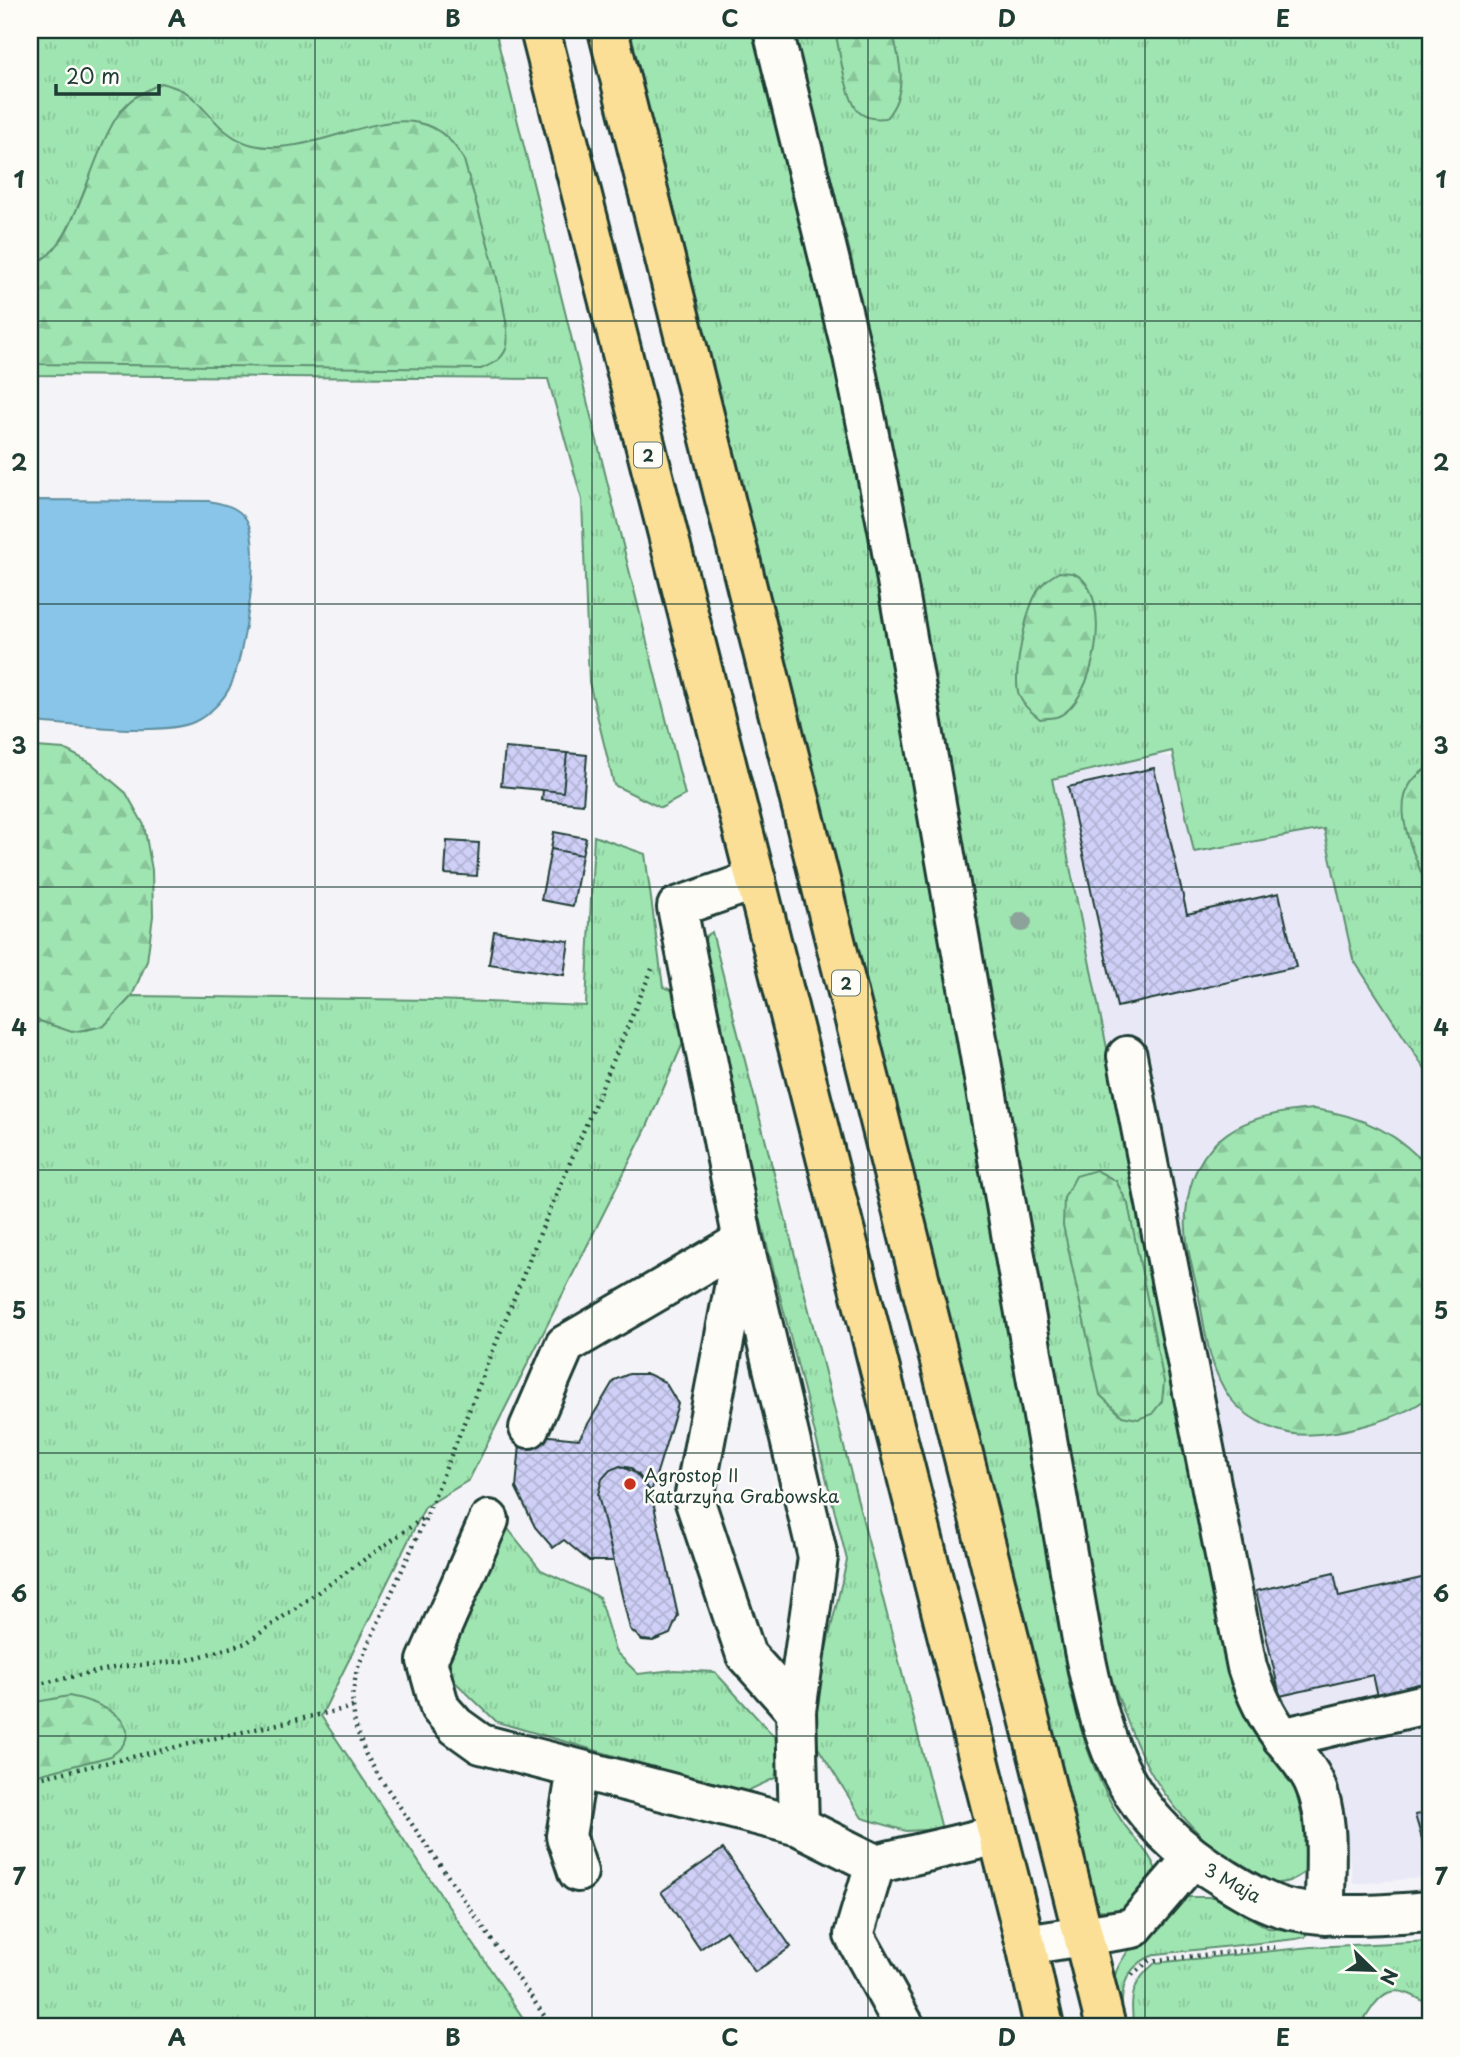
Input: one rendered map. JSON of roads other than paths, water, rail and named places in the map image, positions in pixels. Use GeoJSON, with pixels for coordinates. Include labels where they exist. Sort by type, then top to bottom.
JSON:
{"type":"FeatureCollection","features":[{"type":"Feature","properties":{"kind":"highway","name":"2"},"geometry":{"type":"LineString","coordinates":[[540,30],[1026,1945],[1044,2027]]}},
{"type":"Feature","properties":{"kind":"highway","name":"2"},"geometry":{"type":"LineString","coordinates":[[608,30],[1105,2027]]}},
{"type":"Feature","properties":{"kind":"street"},"geometry":{"type":"LineString","coordinates":[[773,30],[853,356],[888,529],[1090,1681],[1113,1761],[1148,1816],[1192,1859]]}},
{"type":"Feature","properties":{"kind":"street"},"geometry":{"type":"LineString","coordinates":[[756,880],[677,907],[743,1241],[818,1557],[796,1711],[799,1826]]}},
{"type":"Feature","properties":{"kind":"street"},"geometry":{"type":"LineString","coordinates":[[1127,1056],[1247,1667],[1256,1695],[1282,1738],[1313,1779],[1321,1801],[1325,1824],[1325,1915]]}},
{"type":"Feature","properties":{"kind":"street"},"geometry":{"type":"LineString","coordinates":[[529,1428],[565,1345],[743,1241]]}},
{"type":"Feature","properties":{"kind":"street"},"geometry":{"type":"LineString","coordinates":[[743,1241],[694,1499],[746,1655],[796,1711]]}},
{"type":"Feature","properties":{"kind":"street"},"geometry":{"type":"LineString","coordinates":[[489,1520],[427,1661],[440,1708],[456,1726],[481,1744],[799,1826],[875,1864],[998,1835]]}},
{"type":"Feature","properties":{"kind":"street"},"geometry":{"type":"LineString","coordinates":[[1282,1738],[1430,1703]]}},
{"type":"Feature","properties":{"kind":"street"},"geometry":{"type":"LineString","coordinates":[[577,1769],[566,1836],[578,1872]]}},
{"type":"Feature","properties":{"kind":"street","name":"3 Maja"},"geometry":{"type":"LineString","coordinates":[[1026,1945],[1133,1928],[1192,1859],[1254,1896],[1289,1910],[1325,1915],[1430,1911]]}},
{"type":"Feature","properties":{"kind":"street"},"geometry":{"type":"LineString","coordinates":[[875,1864],[854,1935],[905,2027]]}},
{"type":"Feature","properties":{"kind":"water"},"geometry":{"type":"Polygon","coordinates":[[[30,500],[209,501],[229,506],[246,519],[253,552],[246,626],[231,685],[210,711],[194,722],[160,729],[30,722],[30,500]]]}},
{"type":"Feature","properties":{"kind":"place","name":"Agrostop II Katarzyna Grabowska"},"geometry":{"type":"Point","coordinates":[630,1484]}}]}
